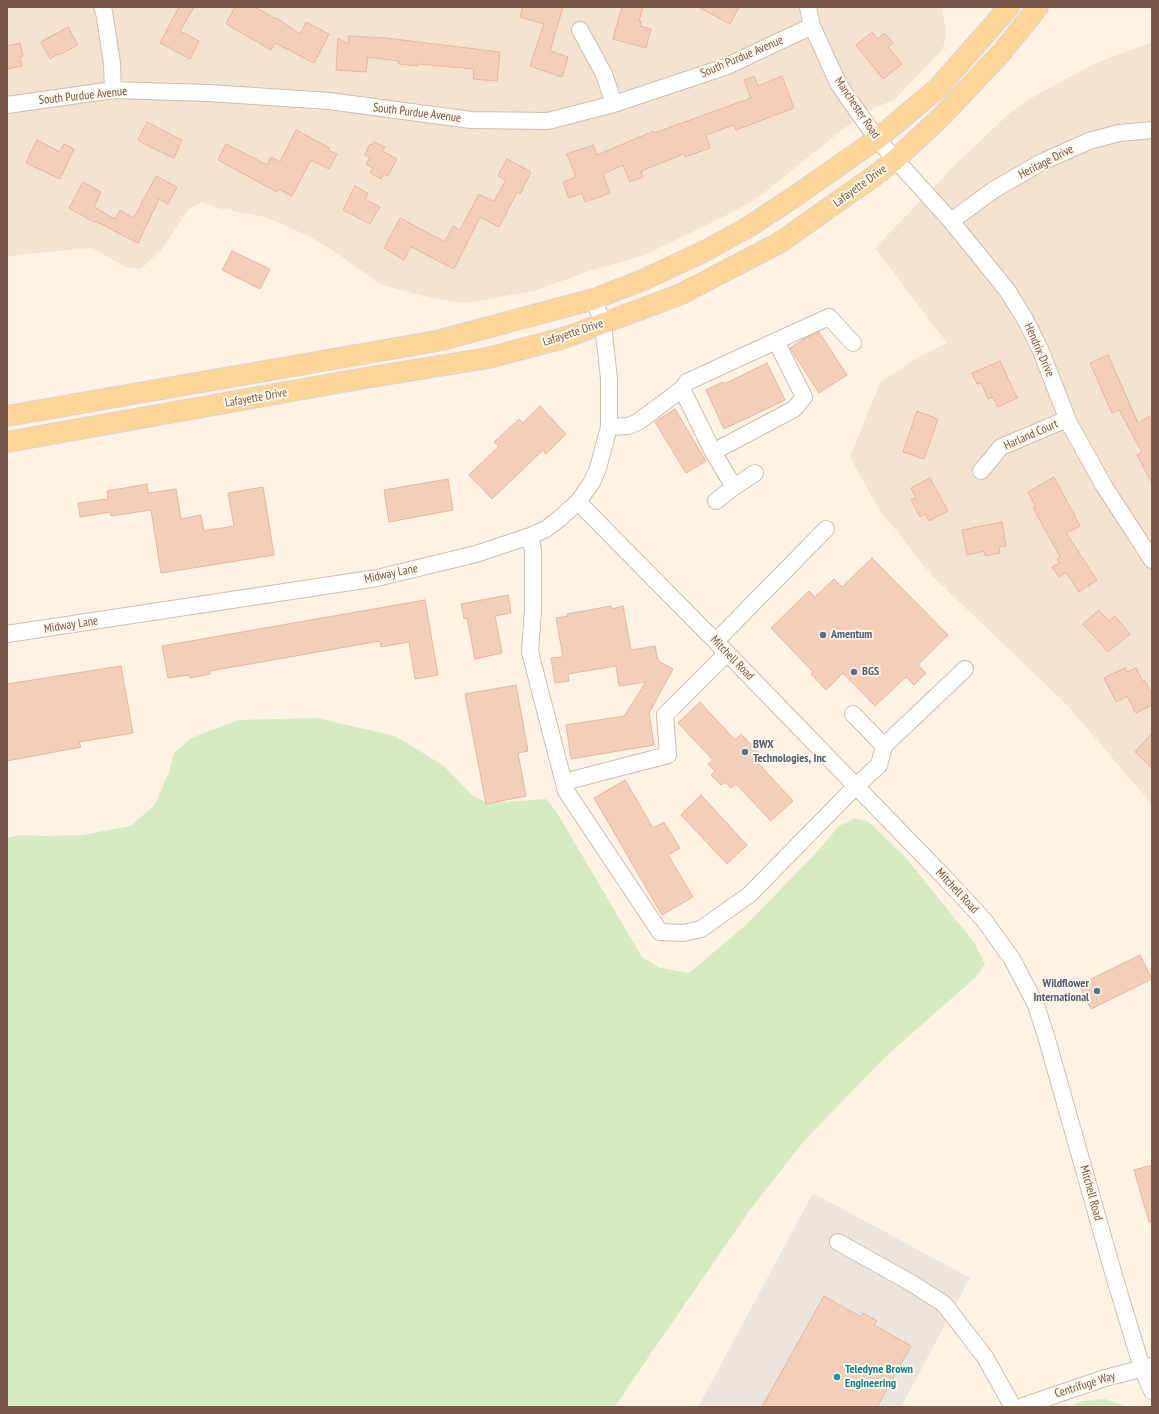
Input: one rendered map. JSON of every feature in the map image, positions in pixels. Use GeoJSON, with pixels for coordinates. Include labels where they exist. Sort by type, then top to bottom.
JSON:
{"type":"FeatureCollection","features":[{"type":"Feature","properties":{"kind":"main road","name":"Lafayette Drive"},"geometry":{"type":"LineString","coordinates":[[7,416],[437,341],[594,299],[643,280],[705,251],[750,226],[877,139],[938,88],[1009,7]]}},
{"type":"Feature","properties":{"kind":"main road","name":"Lafayette Drive"},"geometry":{"type":"LineString","coordinates":[[7,442],[365,378],[488,358],[553,341],[603,324],[681,294],[779,243],[874,177],[895,160],[942,116],[1002,52],[1038,7]]}},
{"type":"Feature","properties":{"kind":"main road"},"geometry":{"type":"LineString","coordinates":[[45,409],[48,435]]}},
{"type":"Feature","properties":{"kind":"street"},"geometry":{"type":"LineString","coordinates":[[102,7],[112,64],[114,90]]}},
{"type":"Feature","properties":{"kind":"street","name":"Manchester Road"},"geometry":{"type":"LineString","coordinates":[[808,7],[812,26],[838,85],[877,139],[895,160]]}},
{"type":"Feature","properties":{"kind":"street","name":"South Purdue Avenue"},"geometry":{"type":"LineString","coordinates":[[7,105],[114,90],[329,101],[471,120],[548,121],[614,104],[725,67],[812,26]]}},
{"type":"Feature","properties":{"kind":"street"},"geometry":{"type":"LineString","coordinates":[[580,30],[604,74],[614,104]]}},
{"type":"Feature","properties":{"kind":"street","name":"Heritage Drive"},"geometry":{"type":"LineString","coordinates":[[951,221],[995,189],[1042,162],[1089,141],[1119,133],[1152,130]]}},
{"type":"Feature","properties":{"kind":"street","name":"Hendrix Drive"},"geometry":{"type":"LineString","coordinates":[[895,160],[951,221],[1007,290],[1025,319],[1040,349],[1066,419],[1104,486],[1152,560]]}},
{"type":"Feature","properties":{"kind":"street","name":"Midway Lane"},"geometry":{"type":"LineString","coordinates":[[7,634],[378,578],[476,554],[530,536],[546,529],[578,502],[592,482],[598,468],[609,428],[609,379],[603,324],[594,299]]}},
{"type":"Feature","properties":{"kind":"street"},"geometry":{"type":"LineString","coordinates":[[609,428],[628,426],[638,422],[682,389],[687,382],[829,317],[853,343]]}},
{"type":"Feature","properties":{"kind":"street"},"geometry":{"type":"LineString","coordinates":[[713,452],[794,409],[804,396],[776,342]]}},
{"type":"Feature","properties":{"kind":"street"},"geometry":{"type":"LineString","coordinates":[[682,389],[713,452],[734,488]]}},
{"type":"Feature","properties":{"kind":"street","name":"Harland Court"},"geometry":{"type":"LineString","coordinates":[[981,471],[1001,447],[1066,419]]}},
{"type":"Feature","properties":{"kind":"street"},"geometry":{"type":"LineString","coordinates":[[716,501],[755,473]]}},
{"type":"Feature","properties":{"kind":"street","name":"Mitchell Road"},"geometry":{"type":"LineString","coordinates":[[578,502],[716,641],[856,786],[984,920],[1004,947],[1024,980],[1036,1005],[1115,1279],[1147,1367],[1152,1391]]}},
{"type":"Feature","properties":{"kind":"street"},"geometry":{"type":"LineString","coordinates":[[716,641],[826,529]]}},
{"type":"Feature","properties":{"kind":"street"},"geometry":{"type":"LineString","coordinates":[[530,536],[533,550],[534,610],[530,652],[566,791],[660,932],[683,933],[701,928],[749,895],[856,786],[879,765],[884,746],[965,669]]}},
{"type":"Feature","properties":{"kind":"street"},"geometry":{"type":"LineString","coordinates":[[564,782],[668,754],[665,715],[727,653]]}},
{"type":"Feature","properties":{"kind":"street"},"geometry":{"type":"LineString","coordinates":[[853,714],[884,746]]}},
{"type":"Feature","properties":{"kind":"street"},"geometry":{"type":"LineString","coordinates":[[838,1242],[913,1284],[944,1304],[985,1357],[1013,1407]]}},
{"type":"Feature","properties":{"kind":"street","name":"Centrifuge Way"},"geometry":{"type":"LineString","coordinates":[[1020,1407],[1105,1378],[1147,1367]]}},
{"type":"Feature","properties":{"kind":"shaded area"},"geometry":{"type":"Polygon","coordinates":[[[7,7],[942,7],[946,38],[942,50],[894,100],[874,108],[846,127],[759,197],[735,211],[643,256],[592,270],[534,291],[464,303],[428,297],[381,285],[338,254],[312,238],[295,230],[265,217],[218,208],[201,202],[189,209],[161,250],[141,269],[127,268],[92,248],[7,257],[7,7]]]}},
{"type":"Feature","properties":{"kind":"shaded area"},"geometry":{"type":"Polygon","coordinates":[[[1152,42],[1152,807],[1149,801],[1067,705],[932,576],[878,508],[850,457],[880,383],[920,356],[947,343],[875,248],[962,158],[1012,111],[1035,96],[1091,65],[1152,42]]]}},
{"type":"Feature","properties":{"kind":"shaded area"},"geometry":{"type":"Polygon","coordinates":[[[813,1193],[970,1278],[901,1407],[698,1407],[813,1193]]]}},
{"type":"Feature","properties":{"kind":"green space"},"geometry":{"type":"Polygon","coordinates":[[[317,718],[395,736],[444,766],[472,795],[488,803],[546,799],[556,811],[642,957],[660,968],[689,973],[746,925],[815,854],[839,826],[855,818],[869,822],[905,857],[974,942],[985,964],[976,977],[884,1058],[804,1141],[750,1210],[615,1407],[7,1407],[7,838],[20,835],[83,835],[130,826],[154,806],[169,772],[174,753],[191,738],[238,720],[317,718]]]}},
{"type":"Feature","properties":{"kind":"green space"},"geometry":{"type":"Polygon","coordinates":[[[1105,1399],[1128,1407],[1069,1407],[1082,1401],[1105,1399]]]}},
{"type":"Feature","properties":{"kind":"building"},"geometry":{"type":"Polygon","coordinates":[[[179,7],[194,7],[180,31],[199,41],[190,59],[160,43],[179,7]]]}},
{"type":"Feature","properties":{"kind":"building"},"geometry":{"type":"Polygon","coordinates":[[[235,7],[255,7],[276,19],[277,18],[300,34],[306,22],[329,34],[314,63],[275,43],[271,50],[226,24],[235,7]]]}},
{"type":"Feature","properties":{"kind":"building"},"geometry":{"type":"Polygon","coordinates":[[[523,7],[563,7],[550,51],[568,57],[562,77],[530,66],[544,24],[520,17],[523,7]]]}},
{"type":"Feature","properties":{"kind":"building"},"geometry":{"type":"Polygon","coordinates":[[[622,7],[643,7],[639,21],[641,21],[640,26],[651,29],[646,48],[613,39],[622,7]]]}},
{"type":"Feature","properties":{"kind":"building"},"geometry":{"type":"Polygon","coordinates":[[[698,7],[739,7],[730,24],[698,7]]]}},
{"type":"Feature","properties":{"kind":"building"},"geometry":{"type":"Polygon","coordinates":[[[68,27],[78,45],[50,59],[41,42],[68,27]]]}},
{"type":"Feature","properties":{"kind":"building"},"geometry":{"type":"Polygon","coordinates":[[[872,32],[878,39],[884,33],[893,43],[888,47],[902,64],[883,79],[856,45],[872,32]]]}},
{"type":"Feature","properties":{"kind":"building"},"geometry":{"type":"Polygon","coordinates":[[[349,36],[386,38],[500,52],[497,81],[473,79],[474,69],[418,64],[418,66],[399,64],[399,61],[368,57],[366,72],[336,70],[338,38],[348,44],[349,36]]]}},
{"type":"Feature","properties":{"kind":"building"},"geometry":{"type":"Polygon","coordinates":[[[20,43],[23,56],[20,57],[22,66],[7,69],[7,46],[20,43]]]}},
{"type":"Feature","properties":{"kind":"building"},"geometry":{"type":"Polygon","coordinates":[[[754,76],[758,86],[782,76],[794,108],[736,130],[734,125],[706,135],[710,148],[685,157],[684,154],[641,171],[643,177],[630,182],[623,165],[603,174],[610,193],[585,202],[582,193],[569,198],[563,182],[576,177],[567,154],[593,145],[597,155],[654,131],[654,133],[751,98],[744,80],[754,76]]]}},
{"type":"Feature","properties":{"kind":"building"},"geometry":{"type":"Polygon","coordinates":[[[147,122],[182,140],[174,158],[138,140],[147,122]]]}},
{"type":"Feature","properties":{"kind":"building"},"geometry":{"type":"Polygon","coordinates":[[[296,130],[330,148],[328,150],[337,154],[329,169],[311,160],[292,196],[279,189],[277,192],[218,160],[226,144],[267,165],[271,157],[280,162],[296,130]]]}},
{"type":"Feature","properties":{"kind":"building"},"geometry":{"type":"Polygon","coordinates":[[[37,140],[60,152],[64,144],[74,149],[60,179],[26,163],[37,140]]]}},
{"type":"Feature","properties":{"kind":"building"},"geometry":{"type":"Polygon","coordinates":[[[374,142],[385,147],[382,151],[397,159],[388,176],[384,174],[381,179],[370,173],[373,168],[366,164],[370,158],[365,155],[370,144],[372,145],[374,142]]]}},
{"type":"Feature","properties":{"kind":"building"},"geometry":{"type":"Polygon","coordinates":[[[507,159],[531,172],[520,194],[517,192],[499,227],[480,217],[454,269],[411,247],[404,260],[384,248],[400,218],[445,242],[453,226],[460,230],[479,194],[494,201],[506,180],[498,176],[507,159]]]}},
{"type":"Feature","properties":{"kind":"building"},"geometry":{"type":"Polygon","coordinates":[[[156,176],[177,187],[168,204],[159,199],[138,243],[69,208],[83,182],[101,192],[94,207],[115,219],[120,210],[134,218],[156,176]]]}},
{"type":"Feature","properties":{"kind":"building"},"geometry":{"type":"Polygon","coordinates":[[[355,186],[368,193],[365,199],[380,207],[370,224],[343,210],[355,186]]]}},
{"type":"Feature","properties":{"kind":"building"},"geometry":{"type":"Polygon","coordinates":[[[232,251],[270,269],[260,289],[222,270],[232,251]]]}},
{"type":"Feature","properties":{"kind":"building"},"geometry":{"type":"Polygon","coordinates":[[[819,332],[847,375],[819,393],[790,348],[819,332]]]}},
{"type":"Feature","properties":{"kind":"building"},"geometry":{"type":"Polygon","coordinates":[[[1108,355],[1138,423],[1152,415],[1152,483],[1137,455],[1142,452],[1119,410],[1112,413],[1090,363],[1108,355]]]}},
{"type":"Feature","properties":{"kind":"building"},"geometry":{"type":"Polygon","coordinates":[[[1000,361],[1017,398],[998,407],[993,397],[988,399],[981,383],[977,384],[972,373],[1000,361]]]}},
{"type":"Feature","properties":{"kind":"building"},"geometry":{"type":"Polygon","coordinates":[[[767,363],[785,400],[724,429],[706,390],[723,382],[724,384],[767,363]]]}},
{"type":"Feature","properties":{"kind":"building"},"geometry":{"type":"Polygon","coordinates":[[[540,406],[566,434],[546,454],[543,450],[492,499],[469,475],[499,446],[494,442],[519,419],[523,423],[540,406]]]}},
{"type":"Feature","properties":{"kind":"building"},"geometry":{"type":"Polygon","coordinates":[[[675,409],[706,461],[686,473],[655,422],[675,409]]]}},
{"type":"Feature","properties":{"kind":"building"},"geometry":{"type":"Polygon","coordinates":[[[917,411],[938,419],[924,459],[903,452],[917,411]]]}},
{"type":"Feature","properties":{"kind":"building"},"geometry":{"type":"Polygon","coordinates":[[[1054,477],[1080,526],[1066,533],[1097,580],[1079,592],[1066,572],[1059,577],[1052,567],[1060,563],[1057,559],[1060,557],[1033,508],[1036,507],[1028,492],[1054,477]]]}},
{"type":"Feature","properties":{"kind":"building"},"geometry":{"type":"Polygon","coordinates":[[[930,478],[948,511],[929,521],[925,514],[920,517],[911,500],[916,498],[911,488],[930,478]]]}},
{"type":"Feature","properties":{"kind":"building"},"geometry":{"type":"Polygon","coordinates":[[[448,479],[453,510],[389,522],[384,490],[448,479]]]}},
{"type":"Feature","properties":{"kind":"building"},"geometry":{"type":"Polygon","coordinates":[[[147,484],[148,493],[176,489],[181,519],[201,515],[204,531],[234,526],[228,493],[263,487],[274,555],[161,573],[151,510],[111,516],[110,512],[80,517],[78,503],[108,499],[107,491],[147,484]]]}},
{"type":"Feature","properties":{"kind":"building"},"geometry":{"type":"Polygon","coordinates":[[[1002,522],[1006,546],[999,547],[1000,553],[985,556],[984,551],[967,555],[962,530],[1002,522]]]}},
{"type":"Feature","properties":{"kind":"building"},"geometry":{"type":"Polygon","coordinates":[[[872,558],[948,635],[918,665],[926,673],[914,685],[906,677],[875,706],[843,673],[826,690],[811,674],[813,672],[771,628],[809,591],[815,597],[834,579],[842,587],[872,558]]]}},
{"type":"Feature","properties":{"kind":"building"},"geometry":{"type":"Polygon","coordinates":[[[508,595],[511,613],[495,616],[502,653],[475,659],[467,618],[464,619],[461,604],[508,595]]]}},
{"type":"Feature","properties":{"kind":"building"},"geometry":{"type":"Polygon","coordinates":[[[425,600],[438,675],[415,679],[409,642],[381,647],[380,641],[210,671],[210,674],[190,678],[189,675],[168,678],[162,646],[425,600]]]}},
{"type":"Feature","properties":{"kind":"building"},"geometry":{"type":"Polygon","coordinates":[[[611,606],[612,609],[623,606],[631,650],[655,646],[658,661],[673,669],[649,713],[654,745],[571,759],[566,725],[624,716],[646,682],[619,686],[616,666],[568,674],[569,681],[555,683],[551,658],[563,657],[556,618],[568,616],[567,614],[611,606]]]}},
{"type":"Feature","properties":{"kind":"building"},"geometry":{"type":"Polygon","coordinates":[[[1099,610],[1109,621],[1115,616],[1130,634],[1108,652],[1083,624],[1099,610]]]}},
{"type":"Feature","properties":{"kind":"building"},"geometry":{"type":"Polygon","coordinates":[[[121,666],[133,733],[79,742],[81,747],[7,761],[7,684],[121,666]]]}},
{"type":"Feature","properties":{"kind":"building"},"geometry":{"type":"Polygon","coordinates":[[[1125,668],[1127,672],[1136,668],[1152,695],[1152,705],[1136,713],[1127,696],[1116,702],[1104,678],[1125,668]]]}},
{"type":"Feature","properties":{"kind":"building"},"geometry":{"type":"Polygon","coordinates":[[[516,685],[528,751],[518,753],[526,796],[486,804],[465,694],[516,685]]]}},
{"type":"Feature","properties":{"kind":"building"},"geometry":{"type":"Polygon","coordinates":[[[700,702],[735,740],[741,734],[764,758],[758,763],[793,801],[771,821],[736,784],[731,788],[725,782],[721,785],[711,775],[715,771],[708,764],[713,760],[678,723],[700,702]]]}},
{"type":"Feature","properties":{"kind":"building"},"geometry":{"type":"Polygon","coordinates":[[[1152,733],[1152,768],[1135,752],[1152,733]]]}},
{"type":"Feature","properties":{"kind":"building"},"geometry":{"type":"Polygon","coordinates":[[[625,780],[653,828],[664,822],[680,848],[668,855],[693,897],[662,915],[594,798],[625,780]]]}},
{"type":"Feature","properties":{"kind":"building"},"geometry":{"type":"Polygon","coordinates":[[[701,795],[747,845],[727,864],[681,815],[701,795]]]}},
{"type":"Feature","properties":{"kind":"building"},"geometry":{"type":"Polygon","coordinates":[[[1140,955],[1152,979],[1091,1009],[1079,985],[1140,955]]]}},
{"type":"Feature","properties":{"kind":"building"},"geometry":{"type":"Polygon","coordinates":[[[1152,1165],[1152,1222],[1149,1222],[1134,1170],[1152,1165]]]}},
{"type":"Feature","properties":{"kind":"building","name":"Teledyne Brown Engineering"},"geometry":{"type":"Polygon","coordinates":[[[824,1296],[861,1317],[863,1313],[877,1321],[874,1325],[911,1346],[877,1407],[762,1407],[824,1296]]]}},
{"type":"Feature","properties":{"kind":"place","name":"Amentum"},"geometry":{"type":"Point","coordinates":[823,635]}},
{"type":"Feature","properties":{"kind":"place","name":"BGS"},"geometry":{"type":"Point","coordinates":[854,672]}},
{"type":"Feature","properties":{"kind":"place","name":"BWX Technologies, Inc"},"geometry":{"type":"Point","coordinates":[745,752]}},
{"type":"Feature","properties":{"kind":"place","name":"Wildflower International"},"geometry":{"type":"Point","coordinates":[1097,991]}},
{"type":"Feature","properties":{"kind":"place","name":"Teledyne Brown Engineering"},"geometry":{"type":"Point","coordinates":[837,1377]}}]}
